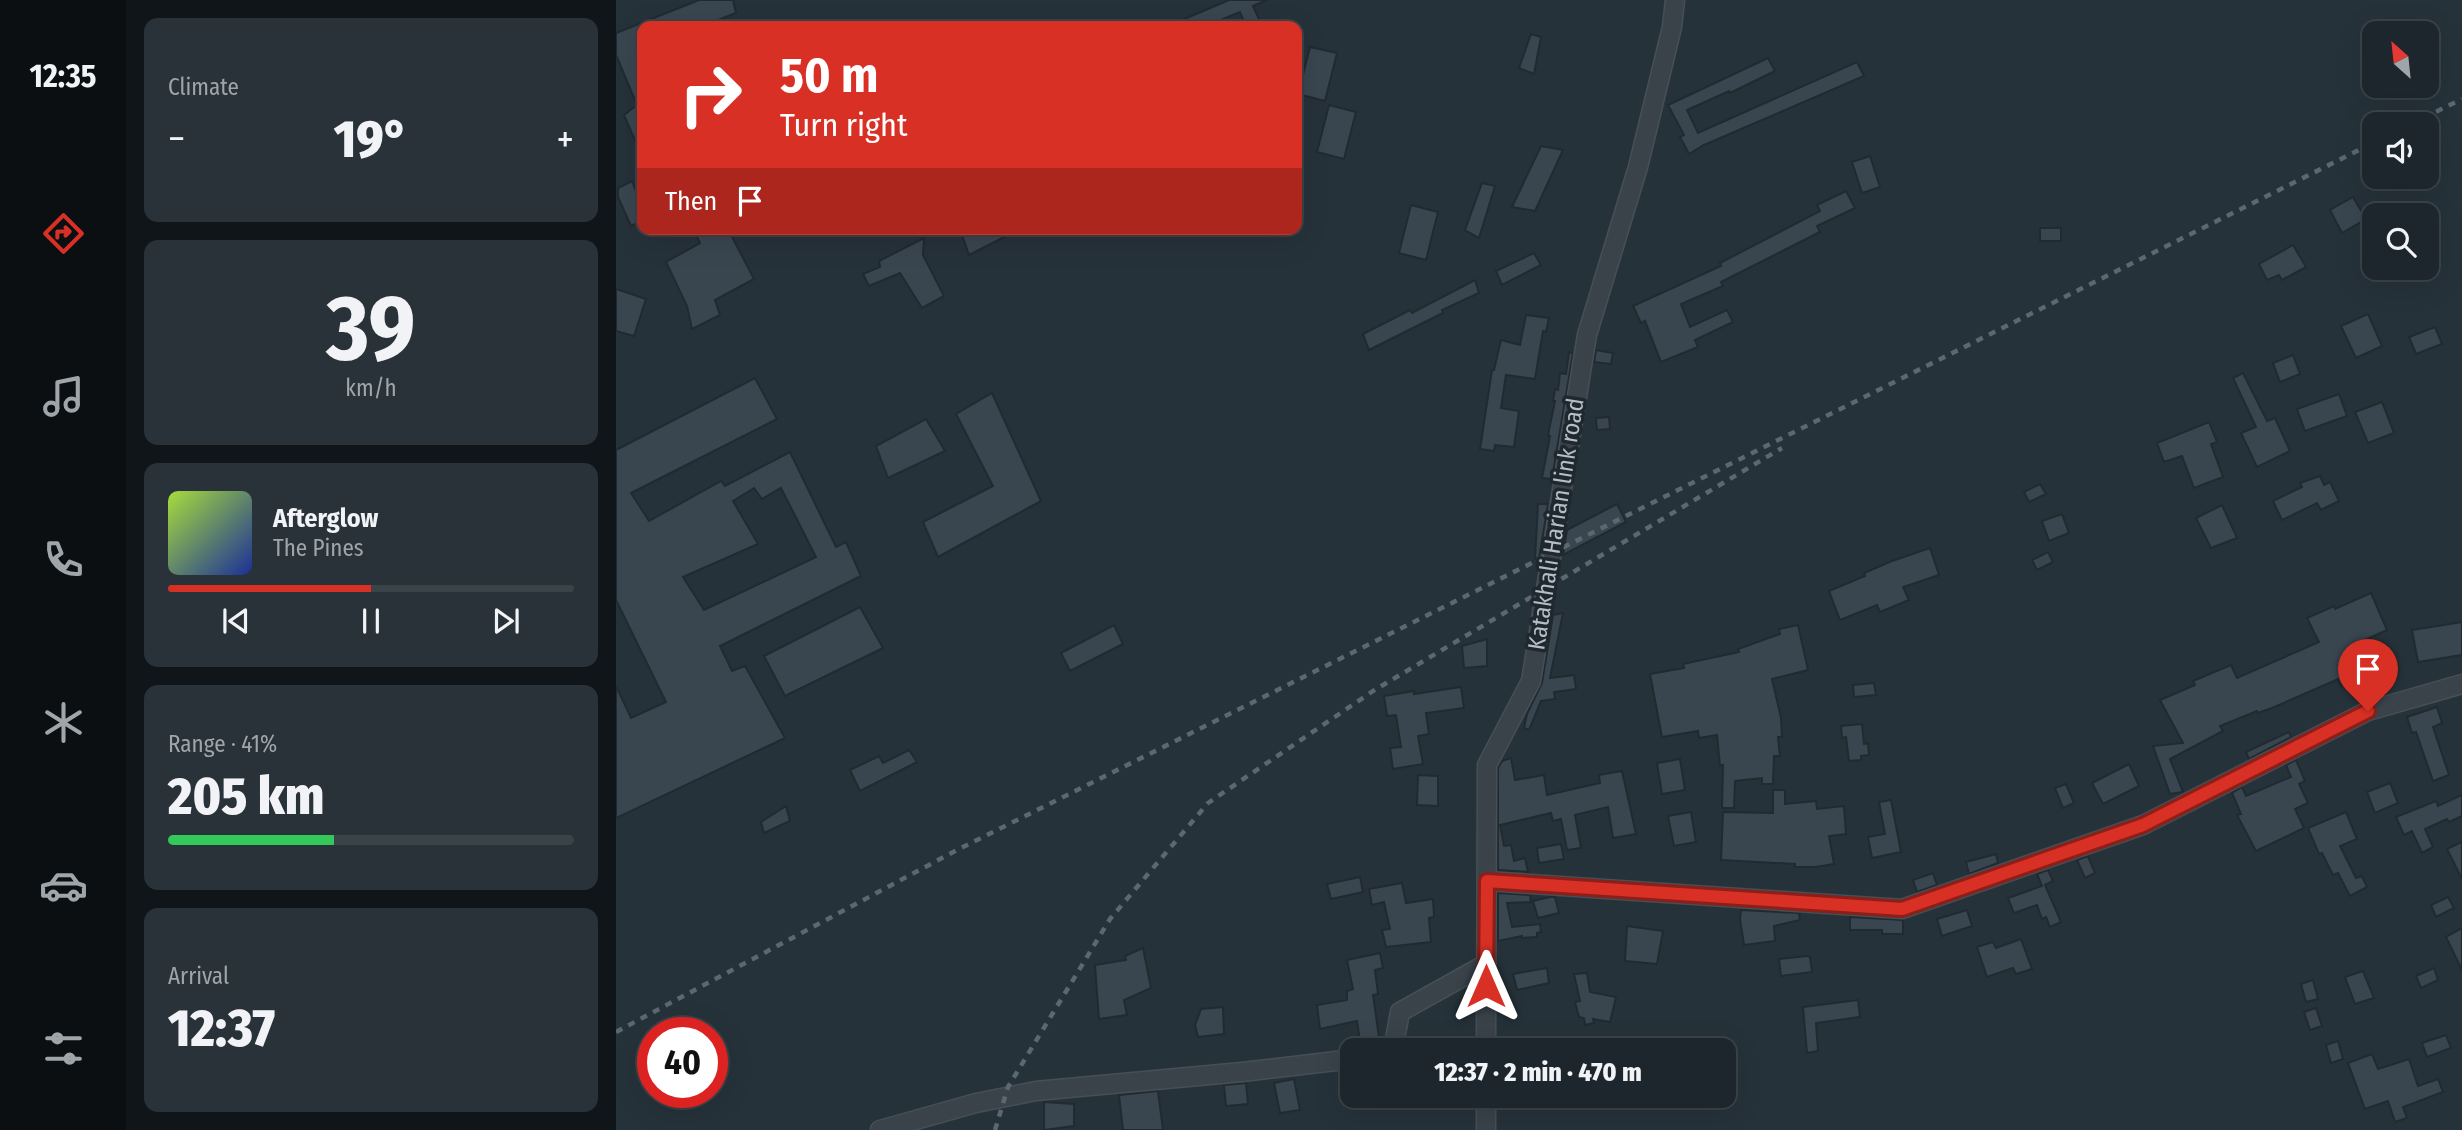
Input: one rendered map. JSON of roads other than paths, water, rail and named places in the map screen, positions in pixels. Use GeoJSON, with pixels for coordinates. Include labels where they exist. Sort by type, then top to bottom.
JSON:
{"type":"FeatureCollection","features":[{"type":"Feature","properties":{"kind":"street","name":"Katakhali Harian link road"},"geometry":{"type":"LineString","coordinates":[[1486,1038],[1487,765],[1531,681],[1587,335],[1638,167],[1672,27],[1675,0]]}},
{"type":"Feature","properties":{"kind":"street"},"geometry":{"type":"LineString","coordinates":[[1487,881],[1902,909],[2143,825],[2368,711],[2462,684]]}},
{"type":"Feature","properties":{"kind":"street"},"geometry":{"type":"LineString","coordinates":[[1395,1038],[1400,1012],[1486,964]]}},
{"type":"Feature","properties":{"kind":"street"},"geometry":{"type":"LineString","coordinates":[[880,1130],[976,1103],[1036,1091],[1340,1061]]}},
{"type":"Feature","properties":{"kind":"street"},"geometry":{"type":"LineString","coordinates":[[1486,1108],[1486,1130]]}},
{"type":"Feature","properties":{"kind":"railway"},"geometry":{"type":"LineString","coordinates":[[2435,112],[2462,99]]}},
{"type":"Feature","properties":{"kind":"railway"},"geometry":{"type":"LineString","coordinates":[[616,1032],[957,850],[2362,148]]}},
{"type":"Feature","properties":{"kind":"railway"},"geometry":{"type":"LineString","coordinates":[[995,1130],[1008,1087],[1110,919],[1208,803],[1373,691],[1782,448]]}}]}
